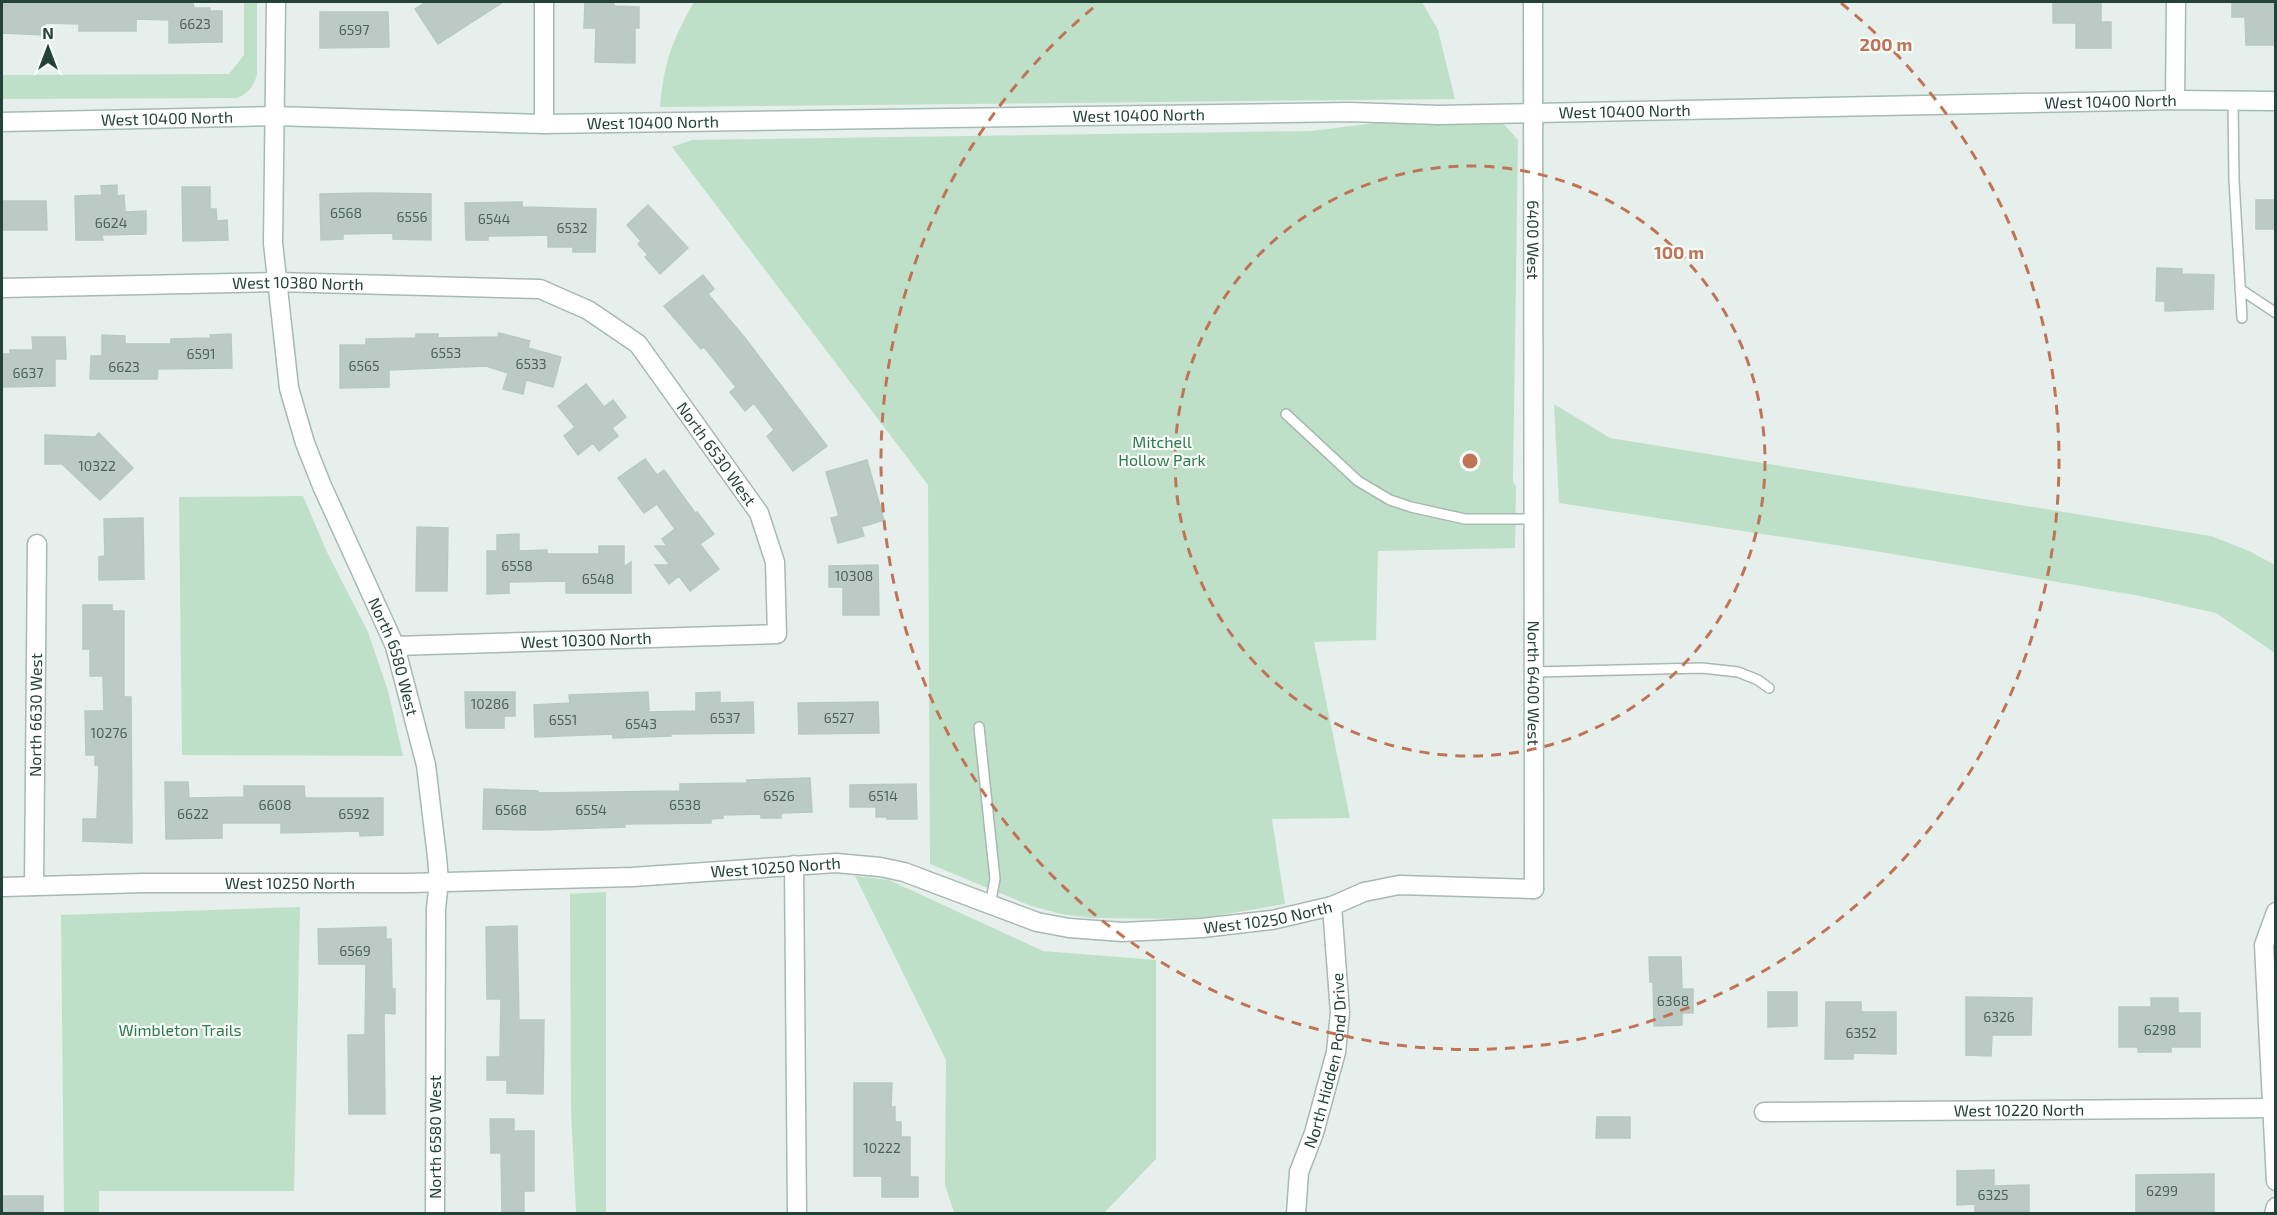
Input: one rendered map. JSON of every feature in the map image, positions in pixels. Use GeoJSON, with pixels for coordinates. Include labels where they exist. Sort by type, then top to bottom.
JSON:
{"type":"FeatureCollection","features":[{"type":"Feature","properties":{"kind":"street","name":"North 6580 West"},"geometry":{"type":"LineString","coordinates":[[276,2],[273,243],[289,388],[305,443],[395,646],[426,765],[439,882],[436,908],[435,1214]]}},
{"type":"Feature","properties":{"kind":"street"},"geometry":{"type":"LineString","coordinates":[[544,2],[544,124]]}},
{"type":"Feature","properties":{"kind":"street","name":"6400 West"},"geometry":{"type":"LineString","coordinates":[[1533,2],[1533,479]]}},
{"type":"Feature","properties":{"kind":"street"},"geometry":{"type":"LineString","coordinates":[[2175,100],[2176,2]]}},
{"type":"Feature","properties":{"kind":"street","name":"West 10400 North"},"geometry":{"type":"LineString","coordinates":[[2,122],[274,116],[544,124],[1349,112],[1440,115],[2175,100],[2276,101]]}},
{"type":"Feature","properties":{"kind":"street","name":"West 10380 North"},"geometry":{"type":"LineString","coordinates":[[2,288],[277,282],[540,289],[588,310]]}},
{"type":"Feature","properties":{"kind":"street","name":"North 6530 West"},"geometry":{"type":"LineString","coordinates":[[588,310],[638,344],[759,513],[775,562],[777,634]]}},
{"type":"Feature","properties":{"kind":"street","name":"North 6400 West"},"geometry":{"type":"LineString","coordinates":[[1533,479],[1534,888]]}},
{"type":"Feature","properties":{"kind":"street","name":"North 6630 West"},"geometry":{"type":"LineString","coordinates":[[34,886],[37,544]]}},
{"type":"Feature","properties":{"kind":"street","name":"West 10300 North"},"geometry":{"type":"LineString","coordinates":[[395,646],[777,634]]}},
{"type":"Feature","properties":{"kind":"street","name":"West 10250 North"},"geometry":{"type":"LineString","coordinates":[[2,887],[144,883],[439,882],[632,877],[836,863],[880,867],[926,879],[1037,922],[1069,928],[1123,932],[1202,928],[1272,920],[1332,906],[1364,892],[1399,885],[1534,888]]}},
{"type":"Feature","properties":{"kind":"street"},"geometry":{"type":"LineString","coordinates":[[794,865],[797,1214]]}},
{"type":"Feature","properties":{"kind":"street","name":"North Hidden Pond Drive"},"geometry":{"type":"LineString","coordinates":[[1296,1214],[1299,1172],[1317,1124],[1337,1042],[1340,1012],[1332,906]]}},
{"type":"Feature","properties":{"kind":"street"},"geometry":{"type":"LineString","coordinates":[[2276,912],[2264,945],[2276,1181]]}},
{"type":"Feature","properties":{"kind":"street","name":"West 10220 North"},"geometry":{"type":"LineString","coordinates":[[1764,1112],[2273,1108]]}},
{"type":"Feature","properties":{"kind":"street"},"geometry":{"type":"LineString","coordinates":[[2274,1214],[2276,1207]]}},
{"type":"Feature","properties":{"kind":"lane"},"geometry":{"type":"LineString","coordinates":[[2233,101],[2234,180],[2242,318]]}},
{"type":"Feature","properties":{"kind":"lane"},"geometry":{"type":"LineString","coordinates":[[2240,289],[2276,313]]}},
{"type":"Feature","properties":{"kind":"lane"},"geometry":{"type":"LineString","coordinates":[[1286,414],[1358,481],[1390,500],[1464,519],[1533,519]]}},
{"type":"Feature","properties":{"kind":"lane"},"geometry":{"type":"LineString","coordinates":[[1534,672],[1702,668],[1738,672],[1758,680],[1769,688]]}},
{"type":"Feature","properties":{"kind":"lane"},"geometry":{"type":"LineString","coordinates":[[979,727],[996,879],[990,904]]}},
{"type":"Feature","properties":{"kind":"green space"},"geometry":{"type":"Polygon","coordinates":[[[244,2],[257,2],[257,74],[250,89],[237,98],[2,99],[2,75],[229,74],[244,55],[244,2]]]}},
{"type":"Feature","properties":{"kind":"green space"},"geometry":{"type":"Polygon","coordinates":[[[694,2],[1422,2],[1438,30],[1455,99],[660,107],[670,52],[694,2]]]}},
{"type":"Feature","properties":{"kind":"green space","name":"Mitchell Hollow Park"},"geometry":{"type":"Polygon","coordinates":[[[1501,121],[1518,140],[1513,482],[1516,486],[1515,548],[1378,551],[1376,640],[1314,642],[1350,818],[1272,819],[1285,904],[1197,919],[1091,918],[1061,914],[1031,906],[930,864],[928,485],[672,147],[692,140],[1311,131],[1384,122],[1501,121]]]}},
{"type":"Feature","properties":{"kind":"green space"},"geometry":{"type":"Polygon","coordinates":[[[1554,404],[1610,438],[2211,536],[2249,551],[2275,565],[2275,653],[2216,613],[2140,596],[1881,552],[1559,503],[1554,404]]]}},
{"type":"Feature","properties":{"kind":"green space"},"geometry":{"type":"Polygon","coordinates":[[[303,496],[327,552],[368,632],[388,691],[403,756],[182,755],[179,497],[303,496]]]}},
{"type":"Feature","properties":{"kind":"green space"},"geometry":{"type":"Polygon","coordinates":[[[855,876],[889,880],[1043,951],[1156,960],[1156,1159],[1104,1213],[954,1213],[945,1185],[946,1060],[855,876]]]}},
{"type":"Feature","properties":{"kind":"green space"},"geometry":{"type":"Polygon","coordinates":[[[606,892],[606,1213],[576,1213],[571,1110],[570,894],[606,892]]]}},
{"type":"Feature","properties":{"kind":"green space","name":"Wimbleton Trails"},"geometry":{"type":"Polygon","coordinates":[[[300,907],[294,1191],[99,1191],[99,1213],[64,1213],[61,915],[300,907]]]}},
{"type":"Feature","properties":{"kind":"building"},"geometry":{"type":"Polygon","coordinates":[[[2,2],[193,2],[194,8],[222,11],[222,42],[169,43],[169,20],[136,19],[136,31],[79,31],[79,24],[45,23],[44,35],[2,33],[2,2]]]}},
{"type":"Feature","properties":{"kind":"building"},"geometry":{"type":"Polygon","coordinates":[[[426,2],[503,2],[438,44],[415,9],[426,2]]]}},
{"type":"Feature","properties":{"kind":"building"},"geometry":{"type":"Polygon","coordinates":[[[585,2],[614,2],[614,6],[639,7],[639,28],[635,28],[635,63],[595,62],[596,28],[584,28],[585,2]]]}},
{"type":"Feature","properties":{"kind":"building"},"geometry":{"type":"Polygon","coordinates":[[[2053,2],[2101,2],[2101,22],[2111,22],[2111,48],[2076,48],[2076,23],[2053,23],[2053,2]]]}},
{"type":"Feature","properties":{"kind":"building"},"geometry":{"type":"Polygon","coordinates":[[[2232,2],[2276,2],[2276,45],[2246,45],[2245,17],[2232,17],[2232,2]]]}},
{"type":"Feature","properties":{"kind":"building"},"geometry":{"type":"Polygon","coordinates":[[[320,12],[388,12],[389,47],[320,48],[320,12]]]}},
{"type":"Feature","properties":{"kind":"building"},"geometry":{"type":"Polygon","coordinates":[[[117,185],[117,196],[124,195],[125,212],[146,211],[146,234],[102,235],[103,240],[76,240],[75,196],[102,195],[101,186],[117,185]]]}},
{"type":"Feature","properties":{"kind":"building"},"geometry":{"type":"Polygon","coordinates":[[[182,187],[210,187],[210,209],[216,209],[217,221],[227,220],[228,240],[183,241],[182,187]]]}},
{"type":"Feature","properties":{"kind":"building"},"geometry":{"type":"Polygon","coordinates":[[[320,194],[431,194],[431,240],[393,239],[393,233],[343,234],[343,239],[321,240],[320,194]]]}},
{"type":"Feature","properties":{"kind":"building"},"geometry":{"type":"Polygon","coordinates":[[[2256,200],[2276,200],[2276,229],[2256,229],[2256,200]]]}},
{"type":"Feature","properties":{"kind":"building"},"geometry":{"type":"Polygon","coordinates":[[[2,201],[46,201],[47,230],[2,230],[2,201]]]}},
{"type":"Feature","properties":{"kind":"building"},"geometry":{"type":"Polygon","coordinates":[[[522,202],[522,207],[596,209],[595,252],[573,252],[573,247],[548,247],[548,235],[488,236],[488,240],[466,240],[465,203],[522,202]]]}},
{"type":"Feature","properties":{"kind":"building"},"geometry":{"type":"Polygon","coordinates":[[[648,205],[688,248],[660,274],[645,257],[648,255],[638,244],[641,241],[627,225],[648,205]]]}},
{"type":"Feature","properties":{"kind":"building"},"geometry":{"type":"Polygon","coordinates":[[[2157,268],[2182,269],[2182,274],[2214,275],[2213,309],[2165,311],[2165,301],[2156,301],[2157,268]]]}},
{"type":"Feature","properties":{"kind":"building"},"geometry":{"type":"Polygon","coordinates":[[[703,275],[714,289],[708,294],[745,338],[827,446],[793,471],[767,436],[774,430],[754,403],[745,411],[730,392],[736,387],[704,347],[701,349],[664,306],[703,275]]]}},
{"type":"Feature","properties":{"kind":"building"},"geometry":{"type":"Polygon","coordinates":[[[499,333],[530,341],[528,348],[561,357],[553,387],[526,380],[523,394],[503,389],[508,373],[486,366],[389,370],[389,387],[340,388],[340,345],[366,345],[366,339],[416,338],[416,334],[438,334],[438,338],[498,337],[499,333]]]}},
{"type":"Feature","properties":{"kind":"building"},"geometry":{"type":"Polygon","coordinates":[[[231,334],[232,368],[158,369],[157,379],[90,379],[91,356],[102,356],[102,335],[125,336],[125,344],[171,344],[171,339],[211,338],[210,335],[231,334]]]}},
{"type":"Feature","properties":{"kind":"building"},"geometry":{"type":"Polygon","coordinates":[[[32,337],[65,337],[66,359],[55,359],[55,386],[2,387],[2,354],[10,354],[10,350],[33,350],[32,337]]]}},
{"type":"Feature","properties":{"kind":"building"},"geometry":{"type":"Polygon","coordinates":[[[586,384],[604,407],[613,400],[626,417],[612,428],[618,436],[599,451],[593,443],[578,455],[564,436],[575,427],[558,406],[586,384]]]}},
{"type":"Feature","properties":{"kind":"building"},"geometry":{"type":"Polygon","coordinates":[[[99,433],[133,468],[100,500],[62,464],[45,464],[45,435],[95,437],[99,433]]]}},
{"type":"Feature","properties":{"kind":"building"},"geometry":{"type":"Polygon","coordinates":[[[645,459],[657,475],[664,470],[696,514],[697,512],[714,534],[700,544],[719,569],[690,591],[679,576],[669,584],[655,565],[670,565],[655,546],[667,546],[662,539],[675,529],[657,504],[644,513],[618,478],[645,459]]]}},
{"type":"Feature","properties":{"kind":"building"},"geometry":{"type":"Polygon","coordinates":[[[867,460],[884,520],[861,527],[864,536],[838,543],[831,518],[839,516],[826,472],[867,460]]]}},
{"type":"Feature","properties":{"kind":"building"},"geometry":{"type":"Polygon","coordinates":[[[143,518],[144,579],[99,580],[99,557],[105,556],[104,519],[143,518]]]}},
{"type":"Feature","properties":{"kind":"building"},"geometry":{"type":"Polygon","coordinates":[[[417,527],[448,528],[447,591],[416,591],[417,527]]]}},
{"type":"Feature","properties":{"kind":"building"},"geometry":{"type":"Polygon","coordinates":[[[519,534],[519,551],[547,550],[547,554],[599,554],[599,546],[624,546],[624,567],[631,562],[631,593],[566,593],[566,581],[509,582],[509,593],[487,594],[487,551],[497,551],[497,535],[519,534]]]}},
{"type":"Feature","properties":{"kind":"building"},"geometry":{"type":"Polygon","coordinates":[[[878,565],[879,615],[843,615],[843,587],[829,587],[829,566],[878,565]]]}},
{"type":"Feature","properties":{"kind":"building"},"geometry":{"type":"Polygon","coordinates":[[[83,605],[112,605],[112,611],[124,611],[124,697],[131,697],[132,843],[83,841],[83,819],[97,819],[99,765],[95,765],[95,755],[86,755],[85,711],[104,711],[103,676],[90,676],[90,649],[83,649],[83,605]]]}},
{"type":"Feature","properties":{"kind":"building"},"geometry":{"type":"Polygon","coordinates":[[[465,692],[515,692],[515,716],[504,716],[504,728],[466,728],[465,692]]]}},
{"type":"Feature","properties":{"kind":"building"},"geometry":{"type":"Polygon","coordinates":[[[648,692],[649,712],[696,711],[696,693],[720,692],[720,703],[753,702],[754,733],[670,734],[671,736],[613,738],[613,734],[535,737],[534,705],[570,703],[569,695],[648,692]]]}},
{"type":"Feature","properties":{"kind":"building"},"geometry":{"type":"Polygon","coordinates":[[[878,702],[879,733],[799,734],[798,703],[878,702]]]}},
{"type":"Feature","properties":{"kind":"building"},"geometry":{"type":"Polygon","coordinates":[[[810,778],[812,812],[781,813],[781,818],[761,818],[761,814],[723,815],[723,818],[711,819],[711,823],[625,824],[625,827],[537,830],[483,829],[484,789],[538,791],[538,793],[680,791],[680,784],[747,783],[747,780],[810,778]]]}},
{"type":"Feature","properties":{"kind":"building"},"geometry":{"type":"Polygon","coordinates":[[[165,782],[188,782],[189,798],[244,797],[244,786],[304,786],[305,798],[383,798],[383,835],[360,836],[359,831],[281,833],[281,823],[222,823],[222,838],[166,839],[165,782]]]}},
{"type":"Feature","properties":{"kind":"building"},"geometry":{"type":"Polygon","coordinates":[[[916,784],[917,819],[887,819],[887,817],[876,817],[876,807],[850,807],[850,785],[916,784]]]}},
{"type":"Feature","properties":{"kind":"building"},"geometry":{"type":"Polygon","coordinates":[[[517,926],[519,1020],[544,1020],[543,1094],[507,1093],[507,1080],[487,1080],[487,1057],[500,1057],[501,999],[487,999],[486,927],[517,926]]]}},
{"type":"Feature","properties":{"kind":"building"},"geometry":{"type":"Polygon","coordinates":[[[386,927],[386,939],[391,939],[395,1014],[384,1013],[385,1114],[349,1114],[348,1035],[365,1035],[366,964],[319,964],[318,929],[386,927]]]}},
{"type":"Feature","properties":{"kind":"building"},"geometry":{"type":"Polygon","coordinates":[[[1649,957],[1681,957],[1682,989],[1693,989],[1693,1013],[1682,1013],[1682,1025],[1654,1026],[1653,982],[1650,982],[1649,957]]]}},
{"type":"Feature","properties":{"kind":"building"},"geometry":{"type":"Polygon","coordinates":[[[1768,992],[1797,992],[1797,1026],[1768,1027],[1768,992]]]}},
{"type":"Feature","properties":{"kind":"building"},"geometry":{"type":"Polygon","coordinates":[[[1966,997],[2032,998],[2031,1035],[1992,1035],[1991,1056],[1966,1055],[1966,997]]]}},
{"type":"Feature","properties":{"kind":"building"},"geometry":{"type":"Polygon","coordinates":[[[2151,998],[2178,998],[2178,1013],[2200,1013],[2200,1047],[2171,1047],[2171,1052],[2138,1052],[2138,1047],[2119,1047],[2119,1007],[2151,1007],[2151,998]]]}},
{"type":"Feature","properties":{"kind":"building"},"geometry":{"type":"Polygon","coordinates":[[[1826,1002],[1861,1002],[1861,1012],[1896,1012],[1896,1054],[1853,1053],[1853,1059],[1825,1059],[1826,1002]]]}},
{"type":"Feature","properties":{"kind":"building"},"geometry":{"type":"Polygon","coordinates":[[[854,1083],[892,1083],[891,1107],[895,1107],[895,1122],[901,1122],[901,1137],[910,1137],[910,1177],[918,1177],[918,1197],[882,1197],[882,1176],[854,1176],[854,1083]]]}},
{"type":"Feature","properties":{"kind":"building"},"geometry":{"type":"Polygon","coordinates":[[[1597,1117],[1630,1117],[1630,1138],[1596,1138],[1597,1117]]]}},
{"type":"Feature","properties":{"kind":"building"},"geometry":{"type":"Polygon","coordinates":[[[490,1119],[514,1119],[514,1131],[534,1131],[534,1191],[524,1191],[524,1214],[502,1214],[501,1153],[491,1153],[490,1119]]]}},
{"type":"Feature","properties":{"kind":"building"},"geometry":{"type":"Polygon","coordinates":[[[1994,1170],[1994,1186],[2029,1185],[2029,1214],[1975,1214],[1975,1204],[1957,1205],[1957,1171],[1994,1170]]]}},
{"type":"Feature","properties":{"kind":"building"},"geometry":{"type":"Polygon","coordinates":[[[2214,1174],[2214,1214],[2136,1214],[2136,1175],[2214,1174]]]}},
{"type":"Feature","properties":{"kind":"building"},"geometry":{"type":"Polygon","coordinates":[[[2,1196],[43,1196],[43,1214],[2,1214],[2,1196]]]}}]}
